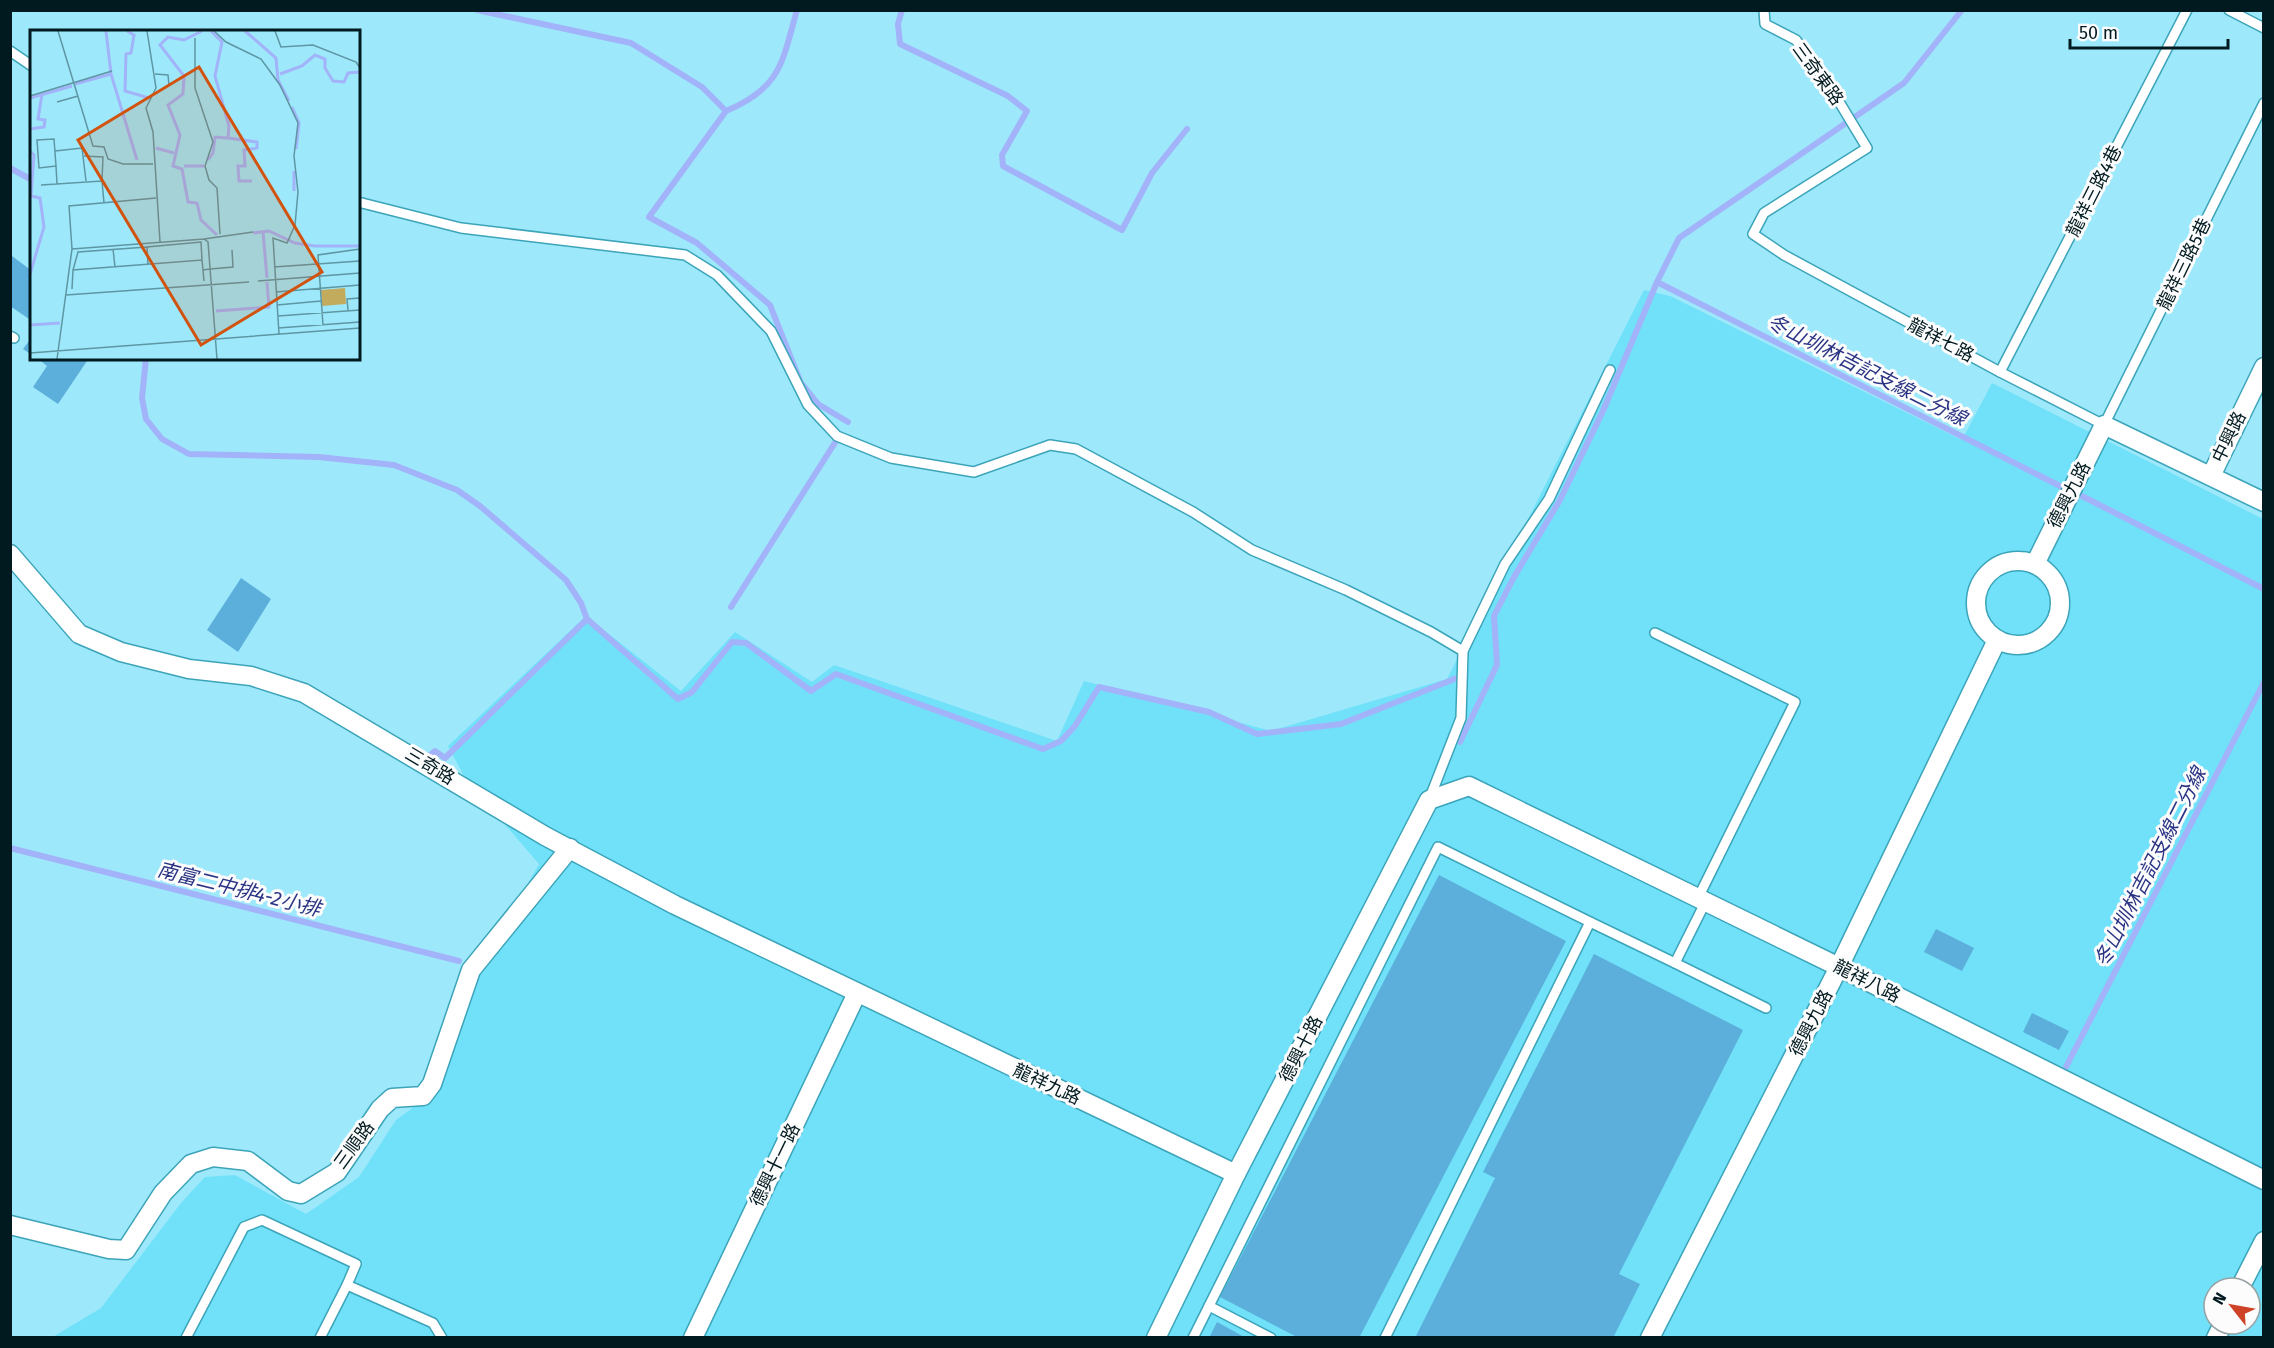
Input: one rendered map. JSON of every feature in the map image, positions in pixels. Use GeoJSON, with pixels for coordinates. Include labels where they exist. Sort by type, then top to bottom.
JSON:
{"type":"FeatureCollection","features":[{"type":"Feature","properties":{"kind":"street","name":"中興路"},"geometry":{"type":"LineString","coordinates":[[2211,476],[2264,367]]}},
{"type":"Feature","properties":{"kind":"street","name":"龍祥七路"},"geometry":{"type":"LineString","coordinates":[[2104,425],[2264,502]]}},
{"type":"Feature","properties":{"kind":"street","name":"德興九路"},"geometry":{"type":"LineString","coordinates":[[2034,564],[2104,425]]}},
{"type":"Feature","properties":{"kind":"street","name":"三奇路"},"geometry":{"type":"LineString","coordinates":[[10,554],[79,634],[121,652],[189,669],[250,676],[304,693],[545,836],[675,905],[857,993]]}},
{"type":"Feature","properties":{"kind":"street"},"geometry":{"type":"LineString","coordinates":[[2021,560],[2034,564],[2046,571],[2055,582],[2060,595],[2060,609],[2056,622],[2048,633],[2037,641],[2023,645],[2010,645],[1997,640],[1985,631],[1978,619],[1975,605],[1977,591],[1983,578],[1994,568],[2007,562],[2021,560]]}},
{"type":"Feature","properties":{"kind":"street","name":"德興九路"},"geometry":{"type":"LineString","coordinates":[[1650,1338],[1839,967],[1997,640]]}},
{"type":"Feature","properties":{"kind":"street","name":"龍祥八路"},"geometry":{"type":"LineString","coordinates":[[1429,800],[1469,786],[1702,899],[2264,1180]]}},
{"type":"Feature","properties":{"kind":"street","name":"德興十路"},"geometry":{"type":"LineString","coordinates":[[1156,1338],[1236,1174],[1429,800]]}},
{"type":"Feature","properties":{"kind":"street","name":"三順路"},"geometry":{"type":"LineString","coordinates":[[10,1225],[110,1249],[126,1250],[163,1193],[191,1164],[213,1157],[248,1161],[288,1191],[301,1194],[337,1172],[380,1109],[392,1098],[423,1096],[432,1084],[471,970],[570,848]]}},
{"type":"Feature","properties":{"kind":"street","name":"龍祥九路"},"geometry":{"type":"LineString","coordinates":[[857,993],[1236,1174]]}},
{"type":"Feature","properties":{"kind":"street","name":"德興十一路"},"geometry":{"type":"LineString","coordinates":[[693,1338],[857,993]]}},
{"type":"Feature","properties":{"kind":"street"},"geometry":{"type":"LineString","coordinates":[[2247,1276],[2264,1241]]}},
{"type":"Feature","properties":{"kind":"lane","name":"三奇東路"},"geometry":{"type":"LineString","coordinates":[[1764,10],[1765,24],[1796,40],[1829,85],[1867,148]]}},
{"type":"Feature","properties":{"kind":"lane","name":"龍祥三路4巷"},"geometry":{"type":"LineString","coordinates":[[2000,372],[2187,10]]}},
{"type":"Feature","properties":{"kind":"lane"},"geometry":{"type":"LineString","coordinates":[[2229,10],[2264,28]]}},
{"type":"Feature","properties":{"kind":"lane"},"geometry":{"type":"LineString","coordinates":[[10,51],[30,65]]}},
{"type":"Feature","properties":{"kind":"lane","name":"龍祥三路5巷"},"geometry":{"type":"LineString","coordinates":[[2104,425],[2264,103]]}},
{"type":"Feature","properties":{"kind":"lane","name":"龍祥七路"},"geometry":{"type":"LineString","coordinates":[[1867,148],[1764,213],[1753,234],[1784,255],[2000,372],[2104,425]]}},
{"type":"Feature","properties":{"kind":"lane"},"geometry":{"type":"LineString","coordinates":[[360,203],[461,228],[685,255],[717,275],[771,331],[808,405],[837,436],[891,458],[974,472],[1050,445],[1077,449],[1193,512],[1252,550],[1346,590],[1431,632],[1463,651]]}},
{"type":"Feature","properties":{"kind":"lane"},"geometry":{"type":"LineString","coordinates":[[1429,800],[1461,718],[1463,651],[1504,564],[1549,499],[1610,370]]}},
{"type":"Feature","properties":{"kind":"lane"},"geometry":{"type":"LineString","coordinates":[[1655,633],[1795,702],[1674,963]]}},
{"type":"Feature","properties":{"kind":"lane"},"geometry":{"type":"LineString","coordinates":[[1193,1338],[1438,847],[1766,1008]]}},
{"type":"Feature","properties":{"kind":"lane"},"geometry":{"type":"LineString","coordinates":[[1385,1338],[1590,922]]}},
{"type":"Feature","properties":{"kind":"lane"},"geometry":{"type":"LineString","coordinates":[[186,1338],[244,1227],[262,1220],[356,1264],[320,1338]]}},
{"type":"Feature","properties":{"kind":"lane"},"geometry":{"type":"LineString","coordinates":[[347,1284],[433,1323],[441,1338]]}},
{"type":"Feature","properties":{"kind":"lane"},"geometry":{"type":"LineString","coordinates":[[1209,1306],[1271,1338]]}},
{"type":"Feature","properties":{"kind":"shaded area"},"geometry":{"type":"Polygon","coordinates":[[[1644,290],[1670,296],[1962,440],[1992,383],[2263,519],[2263,1337],[51,1338],[101,1308],[181,1203],[205,1177],[235,1175],[306,1214],[359,1177],[396,1120],[440,1088],[476,976],[539,864],[465,778],[448,746],[586,616],[681,691],[735,632],[812,682],[834,665],[1057,741],[1084,681],[1271,731],[1447,679],[1644,290]]]}},
{"type":"Feature","properties":{"kind":"building"},"geometry":{"type":"Polygon","coordinates":[[[12,256],[30,270],[30,320],[10,306],[12,256]]]}},
{"type":"Feature","properties":{"kind":"building"},"geometry":{"type":"Polygon","coordinates":[[[30,340],[30,354],[23,349],[30,340]]]}},
{"type":"Feature","properties":{"kind":"building"},"geometry":{"type":"Polygon","coordinates":[[[40,360],[88,360],[58,404],[33,387],[47,366],[40,360]]]}},
{"type":"Feature","properties":{"kind":"building"},"geometry":{"type":"Polygon","coordinates":[[[241,578],[271,599],[238,652],[207,630],[241,578]]]}},
{"type":"Feature","properties":{"kind":"building"},"geometry":{"type":"Polygon","coordinates":[[[1439,875],[1566,941],[1359,1338],[1299,1338],[1220,1297],[1439,875]]]}},
{"type":"Feature","properties":{"kind":"building"},"geometry":{"type":"Polygon","coordinates":[[[1936,929],[1974,948],[1962,971],[1924,952],[1936,929]]]}},
{"type":"Feature","properties":{"kind":"building"},"geometry":{"type":"Polygon","coordinates":[[[1594,954],[1743,1030],[1619,1274],[1640,1284],[1613,1338],[1415,1338],[1495,1178],[1483,1172],[1594,954]]]}},
{"type":"Feature","properties":{"kind":"building"},"geometry":{"type":"Polygon","coordinates":[[[2032,1013],[2069,1031],[2059,1050],[2023,1032],[2032,1013]]]}},
{"type":"Feature","properties":{"kind":"building"},"geometry":{"type":"Polygon","coordinates":[[[1217,1322],[1246,1338],[1209,1338],[1217,1322]]]}},
{"type":"Feature","properties":{"kind":"waterway"},"geometry":{"type":"LineString","coordinates":[[477,10],[631,43],[702,87],[726,111],[758,93],[769,83],[782,59],[797,10]]}},
{"type":"Feature","properties":{"kind":"waterway"},"geometry":{"type":"LineString","coordinates":[[902,10],[898,24],[900,44],[1008,96],[1027,111],[1002,155],[1003,166],[1122,230],[1152,173],[1187,129]]}},
{"type":"Feature","properties":{"kind":"waterway"},"geometry":{"type":"LineString","coordinates":[[1460,742],[1497,665],[1494,616],[1514,577],[1560,500],[1603,411],[1657,282],[1679,238],[1904,83],[1962,10]]}},
{"type":"Feature","properties":{"kind":"waterway"},"geometry":{"type":"LineString","coordinates":[[726,111],[649,217],[697,243],[770,305],[801,383],[818,404],[848,422]]}},
{"type":"Feature","properties":{"kind":"waterway"},"geometry":{"type":"LineString","coordinates":[[10,168],[30,179]]}},
{"type":"Feature","properties":{"kind":"waterway","name":"冬山圳林吉記支線二分線"},"geometry":{"type":"LineString","coordinates":[[1657,282],[2062,487]]}},
{"type":"Feature","properties":{"kind":"waterway"},"geometry":{"type":"LineString","coordinates":[[146,360],[142,398],[146,419],[162,439],[189,454],[319,457],[394,465],[457,490],[480,506],[566,580],[581,603],[587,619],[678,699],[692,692],[732,642],[746,643],[811,691],[836,674],[1043,749],[1061,741],[1075,726],[1099,687],[1209,712],[1257,734],[1341,724],[1462,676]]}},
{"type":"Feature","properties":{"kind":"waterway"},"geometry":{"type":"LineString","coordinates":[[731,607],[836,441]]}},
{"type":"Feature","properties":{"kind":"waterway","name":"冬山圳林吉記支線二分線"},"geometry":{"type":"LineString","coordinates":[[2076,493],[2264,589]]}},
{"type":"Feature","properties":{"kind":"waterway"},"geometry":{"type":"LineString","coordinates":[[422,759],[424,760],[435,751],[445,758],[587,619]]}},
{"type":"Feature","properties":{"kind":"waterway","name":"冬山圳林吉記支線二分線"},"geometry":{"type":"LineString","coordinates":[[2066,1067],[2264,682]]}},
{"type":"Feature","properties":{"kind":"waterway","name":"南富二中排4-2小排"},"geometry":{"type":"LineString","coordinates":[[10,848],[459,961]]}}]}
